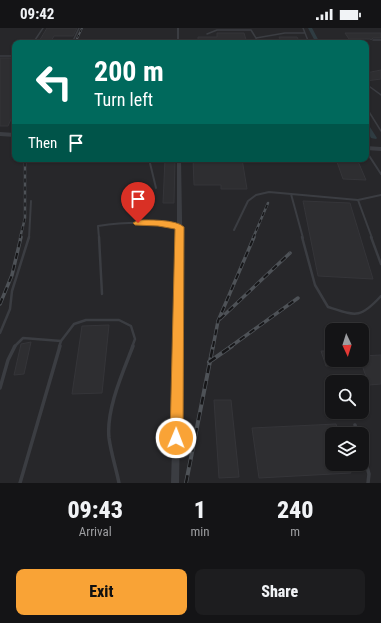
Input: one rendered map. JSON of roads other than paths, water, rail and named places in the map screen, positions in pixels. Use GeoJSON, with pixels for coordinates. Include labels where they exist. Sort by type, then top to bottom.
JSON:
{"type":"FeatureCollection","features":[{"type":"Feature","properties":{"kind":"street"},"geometry":{"type":"LineString","coordinates":[[178,28],[178,40]]}},
{"type":"Feature","properties":{"kind":"street"},"geometry":{"type":"LineString","coordinates":[[0,134],[12,135]]}},
{"type":"Feature","properties":{"kind":"street"},"geometry":{"type":"LineString","coordinates":[[369,149],[381,149]]}},
{"type":"Feature","properties":{"kind":"street"},"geometry":{"type":"LineString","coordinates":[[175,483],[180,227],[179,162]]}},
{"type":"Feature","properties":{"kind":"lane"},"geometry":{"type":"LineString","coordinates":[[35,40],[43,28]]}},
{"type":"Feature","properties":{"kind":"lane"},"geometry":{"type":"LineString","coordinates":[[73,40],[79,28]]}},
{"type":"Feature","properties":{"kind":"lane"},"geometry":{"type":"LineString","coordinates":[[303,28],[308,40]]}},
{"type":"Feature","properties":{"kind":"lane"},"geometry":{"type":"LineString","coordinates":[[207,34],[217,30],[251,30],[256,38],[285,33],[305,33]]}},
{"type":"Feature","properties":{"kind":"lane"},"geometry":{"type":"LineString","coordinates":[[373,40],[381,40]]}},
{"type":"Feature","properties":{"kind":"lane"},"geometry":{"type":"LineString","coordinates":[[0,56],[12,56]]}},
{"type":"Feature","properties":{"kind":"lane"},"geometry":{"type":"LineString","coordinates":[[369,86],[381,94]]}},
{"type":"Feature","properties":{"kind":"lane"},"geometry":{"type":"LineString","coordinates":[[369,111],[381,131]]}},
{"type":"Feature","properties":{"kind":"lane"},"geometry":{"type":"LineString","coordinates":[[369,154],[381,174]]}},
{"type":"Feature","properties":{"kind":"lane"},"geometry":{"type":"LineString","coordinates":[[150,162],[156,188]]}},
{"type":"Feature","properties":{"kind":"lane"},"geometry":{"type":"LineString","coordinates":[[234,230],[248,202],[256,195],[268,192],[358,200],[368,196],[381,195]]}},
{"type":"Feature","properties":{"kind":"lane"},"geometry":{"type":"LineString","coordinates":[[291,194],[315,285],[328,307],[352,315],[368,310],[381,296]]}},
{"type":"Feature","properties":{"kind":"lane"},"geometry":{"type":"LineString","coordinates":[[358,200],[381,264]]}},
{"type":"Feature","properties":{"kind":"lane"},"geometry":{"type":"LineString","coordinates":[[0,334],[10,309],[12,291],[30,234],[31,201]]}},
{"type":"Feature","properties":{"kind":"lane"},"geometry":{"type":"LineString","coordinates":[[102,294],[98,226],[152,223],[180,227]]}},
{"type":"Feature","properties":{"kind":"lane"},"geometry":{"type":"LineString","coordinates":[[20,483],[61,341],[74,324],[86,320],[119,320],[131,326],[134,332],[135,339],[118,386],[111,414],[109,437],[120,483]]}},
{"type":"Feature","properties":{"kind":"lane"},"geometry":{"type":"LineString","coordinates":[[0,388],[13,347],[19,339],[61,341]]}},
{"type":"Feature","properties":{"kind":"lane"},"geometry":{"type":"LineString","coordinates":[[368,471],[368,483]]}},
{"type":"Feature","properties":{"kind":"waterway"},"geometry":{"type":"LineString","coordinates":[[310,28],[316,40]]}},
{"type":"Feature","properties":{"kind":"waterway"},"geometry":{"type":"LineString","coordinates":[[369,129],[374,138]]}},
{"type":"Feature","properties":{"kind":"railway"},"geometry":{"type":"LineString","coordinates":[[76,40],[82,28]]}},
{"type":"Feature","properties":{"kind":"railway"},"geometry":{"type":"LineString","coordinates":[[20,238],[25,218],[25,162]]}},
{"type":"Feature","properties":{"kind":"railway"},"geometry":{"type":"LineString","coordinates":[[253,238],[268,203]]}},
{"type":"Feature","properties":{"kind":"railway"},"geometry":{"type":"LineString","coordinates":[[0,304],[12,275],[21,237]]}},
{"type":"Feature","properties":{"kind":"railway"},"geometry":{"type":"LineString","coordinates":[[213,347],[218,321],[254,237]]}},
{"type":"Feature","properties":{"kind":"railway"},"geometry":{"type":"LineString","coordinates":[[220,319],[290,253]]}},
{"type":"Feature","properties":{"kind":"railway"},"geometry":{"type":"LineString","coordinates":[[230,347],[298,298]]}},
{"type":"Feature","properties":{"kind":"railway"},"geometry":{"type":"LineString","coordinates":[[210,361],[213,346]]}},
{"type":"Feature","properties":{"kind":"railway"},"geometry":{"type":"LineString","coordinates":[[210,361],[232,346]]}},
{"type":"Feature","properties":{"kind":"railway"},"geometry":{"type":"LineString","coordinates":[[186,483],[210,361]]}}]}
